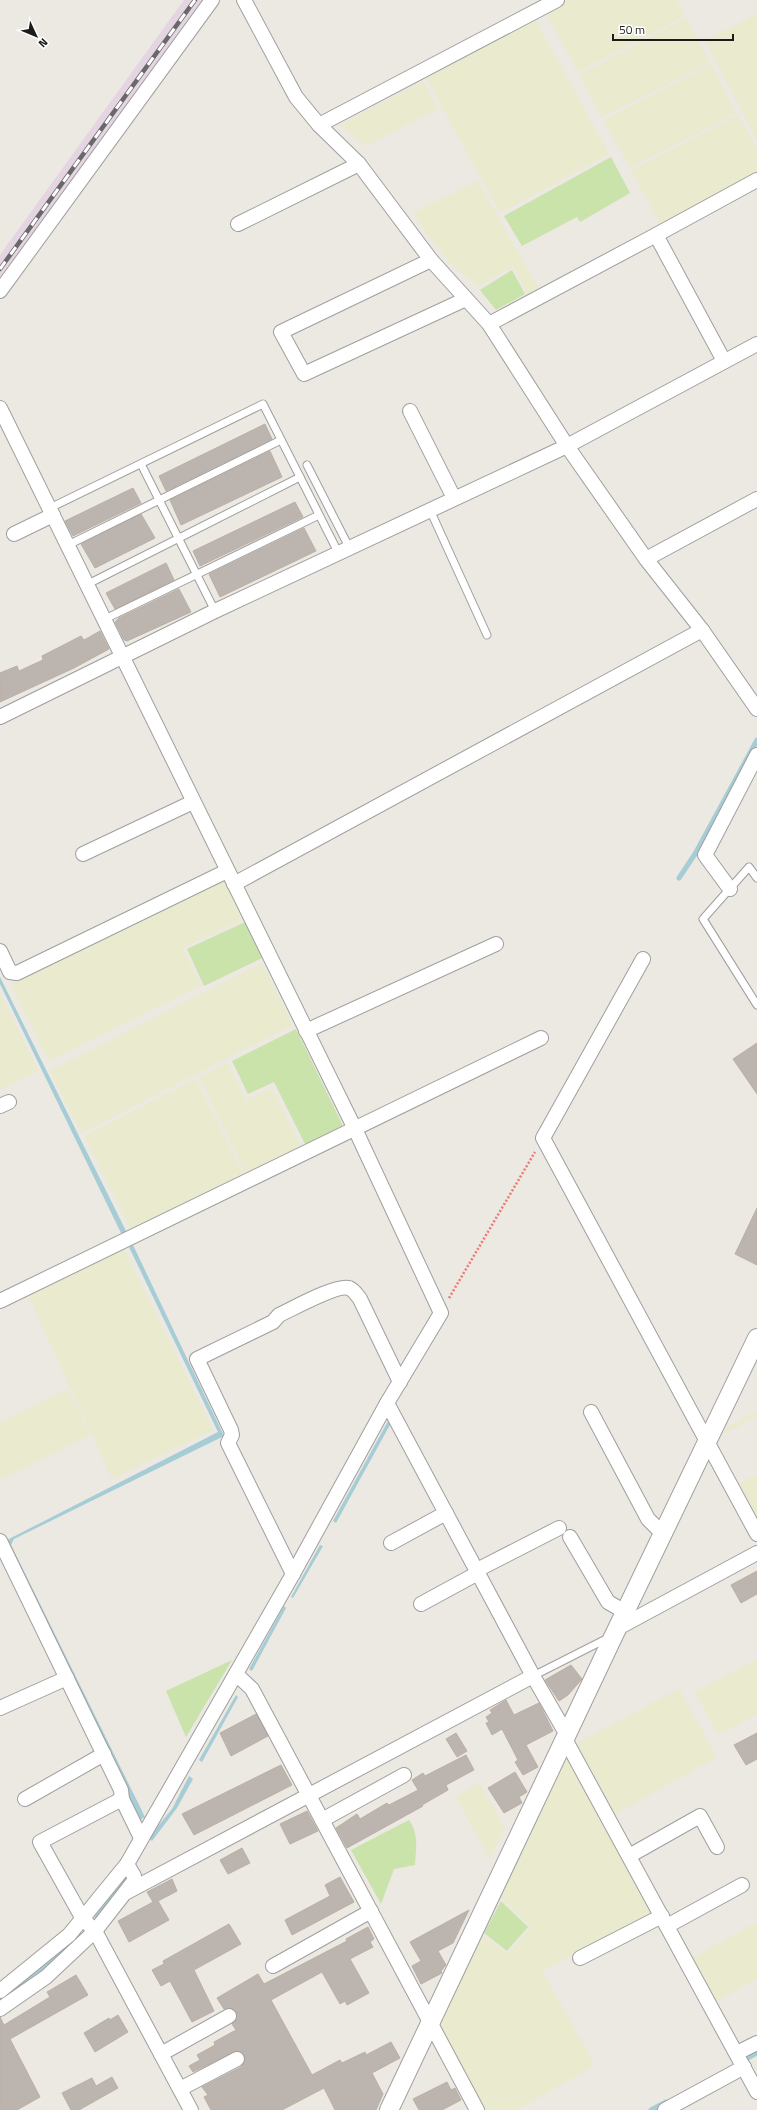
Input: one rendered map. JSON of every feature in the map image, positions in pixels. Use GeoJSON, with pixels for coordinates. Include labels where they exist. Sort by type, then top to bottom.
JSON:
{"type":"FeatureCollection","features":[{"type":"Feature","properties":{"kind":"street"},"geometry":{"type":"LineString","coordinates":[[0,291],[212,0]]}},
{"type":"Feature","properties":{"kind":"street"},"geometry":{"type":"LineString","coordinates":[[244,0],[296,97],[319,125],[359,164],[431,260],[489,324],[567,446],[646,559],[702,630],[757,709]]}},
{"type":"Feature","properties":{"kind":"street"},"geometry":{"type":"LineString","coordinates":[[319,125],[557,0]]}},
{"type":"Feature","properties":{"kind":"street"},"geometry":{"type":"LineString","coordinates":[[238,224],[359,164]]}},
{"type":"Feature","properties":{"kind":"street"},"geometry":{"type":"LineString","coordinates":[[489,324],[757,180]]}},
{"type":"Feature","properties":{"kind":"street"},"geometry":{"type":"LineString","coordinates":[[656,235],[724,361]]}},
{"type":"Feature","properties":{"kind":"street"},"geometry":{"type":"LineString","coordinates":[[431,260],[281,332],[304,374],[466,298]]}},
{"type":"Feature","properties":{"kind":"street"},"geometry":{"type":"LineString","coordinates":[[0,717],[215,611],[567,446],[757,344]]}},
{"type":"Feature","properties":{"kind":"street"},"geometry":{"type":"LineString","coordinates":[[0,408],[124,657],[193,802],[355,1129],[441,1313],[387,1403],[293,1574],[127,1864],[70,1935],[0,1991]]}},
{"type":"Feature","properties":{"kind":"street"},"geometry":{"type":"LineString","coordinates":[[410,412],[454,498]]}},
{"type":"Feature","properties":{"kind":"street"},"geometry":{"type":"LineString","coordinates":[[646,559],[757,499]]}},
{"type":"Feature","properties":{"kind":"street"},"geometry":{"type":"LineString","coordinates":[[14,534],[51,511]]}},
{"type":"Feature","properties":{"kind":"street"},"geometry":{"type":"LineString","coordinates":[[234,884],[702,630]]}},
{"type":"Feature","properties":{"kind":"street"},"geometry":{"type":"LineString","coordinates":[[730,889],[705,855],[757,755]]}},
{"type":"Feature","properties":{"kind":"street"},"geometry":{"type":"LineString","coordinates":[[83,854],[193,802]]}},
{"type":"Feature","properties":{"kind":"street"},"geometry":{"type":"LineString","coordinates":[[0,951],[10,972],[17,973],[227,871]]}},
{"type":"Feature","properties":{"kind":"street"},"geometry":{"type":"LineString","coordinates":[[306,1030],[496,944]]}},
{"type":"Feature","properties":{"kind":"street"},"geometry":{"type":"LineString","coordinates":[[643,959],[543,1138],[757,1534]]}},
{"type":"Feature","properties":{"kind":"street"},"geometry":{"type":"LineString","coordinates":[[0,1301],[541,1038]]}},
{"type":"Feature","properties":{"kind":"street"},"geometry":{"type":"LineString","coordinates":[[293,1574],[228,1443],[232,1435],[231,1430],[197,1358],[273,1322],[279,1315],[336,1290],[348,1288],[355,1292],[360,1299],[400,1382]]}},
{"type":"Feature","properties":{"kind":"street"},"geometry":{"type":"LineString","coordinates":[[389,2110],[615,1632],[757,1338]]}},
{"type":"Feature","properties":{"kind":"street"},"geometry":{"type":"LineString","coordinates":[[387,1403],[757,2092]]}},
{"type":"Feature","properties":{"kind":"street"},"geometry":{"type":"LineString","coordinates":[[591,1412],[648,1519],[663,1534]]}},
{"type":"Feature","properties":{"kind":"street"},"geometry":{"type":"LineString","coordinates":[[391,1543],[446,1513]]}},
{"type":"Feature","properties":{"kind":"street"},"geometry":{"type":"LineString","coordinates":[[421,1604],[478,1571],[565,1532],[608,1602],[625,1612]]}},
{"type":"Feature","properties":{"kind":"street"},"geometry":{"type":"LineString","coordinates":[[0,1541],[104,1754],[121,1790],[122,1799],[141,1838]]}},
{"type":"Feature","properties":{"kind":"street"},"geometry":{"type":"LineString","coordinates":[[615,1632],[757,1552]]}},
{"type":"Feature","properties":{"kind":"street"},"geometry":{"type":"LineString","coordinates":[[236,1674],[252,1689],[477,2110]]}},
{"type":"Feature","properties":{"kind":"street"},"geometry":{"type":"LineString","coordinates":[[127,1892],[310,1796],[533,1676]]}},
{"type":"Feature","properties":{"kind":"street"},"geometry":{"type":"LineString","coordinates":[[0,1708],[67,1678]]}},
{"type":"Feature","properties":{"kind":"street"},"geometry":{"type":"LineString","coordinates":[[25,1799],[104,1754]]}},
{"type":"Feature","properties":{"kind":"street"},"geometry":{"type":"LineString","coordinates":[[322,1820],[404,1775]]}},
{"type":"Feature","properties":{"kind":"street"},"geometry":{"type":"LineString","coordinates":[[122,1799],[40,1842],[83,1919],[95,1931],[191,2110]]}},
{"type":"Feature","properties":{"kind":"street"},"geometry":{"type":"LineString","coordinates":[[629,1856],[700,1816],[717,1847]]}},
{"type":"Feature","properties":{"kind":"street"},"geometry":{"type":"LineString","coordinates":[[0,2009],[46,1977],[95,1931],[127,1892],[134,1881],[134,1876],[127,1864]]}},
{"type":"Feature","properties":{"kind":"street"},"geometry":{"type":"LineString","coordinates":[[580,1958],[742,1885]]}},
{"type":"Feature","properties":{"kind":"street"},"geometry":{"type":"LineString","coordinates":[[273,1966],[371,1911]]}},
{"type":"Feature","properties":{"kind":"street"},"geometry":{"type":"LineString","coordinates":[[161,2054],[230,2016]]}},
{"type":"Feature","properties":{"kind":"street"},"geometry":{"type":"LineString","coordinates":[[737,2053],[757,2042]]}},
{"type":"Feature","properties":{"kind":"street"},"geometry":{"type":"LineString","coordinates":[[180,2089],[237,2059]]}},
{"type":"Feature","properties":{"kind":"street"},"geometry":{"type":"LineString","coordinates":[[665,2110],[744,2067]]}},
{"type":"Feature","properties":{"kind":"lane"},"geometry":{"type":"LineString","coordinates":[[51,511],[141,464],[264,404],[319,515],[344,551]]}},
{"type":"Feature","properties":{"kind":"lane"},"geometry":{"type":"LineString","coordinates":[[68,545],[281,440]]}},
{"type":"Feature","properties":{"kind":"lane"},"geometry":{"type":"LineString","coordinates":[[141,464],[215,611]]}},
{"type":"Feature","properties":{"kind":"lane"},"geometry":{"type":"LineString","coordinates":[[307,465],[344,551]]}},
{"type":"Feature","properties":{"kind":"lane"},"geometry":{"type":"LineString","coordinates":[[88,584],[300,477]]}},
{"type":"Feature","properties":{"kind":"lane"},"geometry":{"type":"LineString","coordinates":[[430,510],[487,635]]}},
{"type":"Feature","properties":{"kind":"lane"},"geometry":{"type":"LineString","coordinates":[[105,619],[319,515]]}},
{"type":"Feature","properties":{"kind":"lane"},"geometry":{"type":"LineString","coordinates":[[757,878],[749,866],[703,920],[757,1005]]}},
{"type":"Feature","properties":{"kind":"lane"},"geometry":{"type":"LineString","coordinates":[[533,1676],[615,1632]]}},
{"type":"Feature","properties":{"kind":"path"},"geometry":{"type":"LineString","coordinates":[[441,1313],[543,1138]]}},
{"type":"Feature","properties":{"kind":"shaded area"},"geometry":{"type":"Polygon","coordinates":[[[184,0],[206,0],[0,286],[0,255],[184,0]]]}},
{"type":"Feature","properties":{"kind":"green space"},"geometry":{"type":"Polygon","coordinates":[[[569,0],[677,0],[685,16],[578,72],[546,13],[569,0]]]}},
{"type":"Feature","properties":{"kind":"green space"},"geometry":{"type":"Polygon","coordinates":[[[757,14],[757,140],[705,41],[757,14]]]}},
{"type":"Feature","properties":{"kind":"green space"},"geometry":{"type":"Polygon","coordinates":[[[686,18],[710,62],[602,117],[579,75],[686,18]]]}},
{"type":"Feature","properties":{"kind":"green space"},"geometry":{"type":"Polygon","coordinates":[[[535,19],[609,154],[500,213],[426,78],[535,19]]]}},
{"type":"Feature","properties":{"kind":"green space"},"geometry":{"type":"Polygon","coordinates":[[[711,64],[736,113],[630,168],[604,120],[711,64]]]}},
{"type":"Feature","properties":{"kind":"green space"},"geometry":{"type":"Polygon","coordinates":[[[423,81],[438,109],[366,146],[340,125],[423,81]]]}},
{"type":"Feature","properties":{"kind":"green space"},"geometry":{"type":"Polygon","coordinates":[[[738,115],[757,149],[757,172],[661,224],[631,171],[738,115]]]}},
{"type":"Feature","properties":{"kind":"green space"},"geometry":{"type":"Polygon","coordinates":[[[611,157],[630,193],[580,222],[577,217],[522,246],[504,216],[611,157]]]}},
{"type":"Feature","properties":{"kind":"green space"},"geometry":{"type":"Polygon","coordinates":[[[478,181],[538,288],[528,294],[513,267],[478,286],[451,264],[429,237],[413,213],[478,181]]]}},
{"type":"Feature","properties":{"kind":"green space"},"geometry":{"type":"Polygon","coordinates":[[[512,270],[525,294],[496,310],[480,290],[512,270]]]}},
{"type":"Feature","properties":{"kind":"green space"},"geometry":{"type":"Polygon","coordinates":[[[226,878],[246,918],[183,948],[201,986],[49,1061],[11,984],[226,878]]]}},
{"type":"Feature","properties":{"kind":"green space"},"geometry":{"type":"Polygon","coordinates":[[[245,922],[262,958],[204,986],[187,949],[245,922]]]}},
{"type":"Feature","properties":{"kind":"green space"},"geometry":{"type":"Polygon","coordinates":[[[262,963],[293,1025],[81,1133],[50,1071],[262,963]]]}},
{"type":"Feature","properties":{"kind":"green space"},"geometry":{"type":"Polygon","coordinates":[[[0,992],[38,1071],[0,1090],[0,992]]]}},
{"type":"Feature","properties":{"kind":"green space"},"geometry":{"type":"Polygon","coordinates":[[[296,1029],[344,1128],[306,1146],[274,1082],[248,1094],[232,1061],[296,1029]]]}},
{"type":"Feature","properties":{"kind":"green space"},"geometry":{"type":"Polygon","coordinates":[[[228,1063],[246,1100],[272,1088],[301,1148],[246,1174],[199,1077],[228,1063]]]}},
{"type":"Feature","properties":{"kind":"green space"},"geometry":{"type":"Polygon","coordinates":[[[196,1079],[243,1174],[131,1230],[84,1136],[196,1079]]]}},
{"type":"Feature","properties":{"kind":"green space"},"geometry":{"type":"Polygon","coordinates":[[[124,1249],[213,1430],[112,1479],[28,1295],[124,1249]]]}},
{"type":"Feature","properties":{"kind":"green space"},"geometry":{"type":"Polygon","coordinates":[[[68,1389],[90,1435],[0,1480],[0,1423],[68,1389]]]}},
{"type":"Feature","properties":{"kind":"green space"},"geometry":{"type":"Polygon","coordinates":[[[757,1411],[757,1416],[725,1433],[723,1429],[757,1411]]]}},
{"type":"Feature","properties":{"kind":"green space"},"geometry":{"type":"Polygon","coordinates":[[[757,1474],[757,1520],[738,1485],[757,1474]]]}},
{"type":"Feature","properties":{"kind":"green space"},"geometry":{"type":"Polygon","coordinates":[[[757,1659],[757,1714],[718,1735],[695,1692],[757,1659]]]}},
{"type":"Feature","properties":{"kind":"green space"},"geometry":{"type":"Polygon","coordinates":[[[232,1660],[186,1737],[166,1691],[232,1660]]]}},
{"type":"Feature","properties":{"kind":"green space"},"geometry":{"type":"Polygon","coordinates":[[[679,1689],[717,1757],[615,1814],[577,1743],[679,1689]]]}},
{"type":"Feature","properties":{"kind":"green space"},"geometry":{"type":"Polygon","coordinates":[[[567,1756],[654,1914],[542,1971],[595,2065],[517,2110],[483,2110],[437,2026],[482,1935],[508,1954],[531,1927],[501,1897],[567,1756]]]}},
{"type":"Feature","properties":{"kind":"green space"},"geometry":{"type":"Polygon","coordinates":[[[479,1783],[505,1828],[490,1858],[456,1798],[479,1783]]]}},
{"type":"Feature","properties":{"kind":"green space"},"geometry":{"type":"Polygon","coordinates":[[[409,1820],[416,1836],[415,1865],[394,1869],[381,1904],[351,1850],[409,1820]]]}},
{"type":"Feature","properties":{"kind":"green space"},"geometry":{"type":"Polygon","coordinates":[[[501,1901],[528,1927],[507,1951],[484,1933],[501,1901]]]}},
{"type":"Feature","properties":{"kind":"green space"},"geometry":{"type":"Polygon","coordinates":[[[757,1922],[757,1979],[714,2003],[689,1960],[757,1922]]]}},
{"type":"Feature","properties":{"kind":"water"},"geometry":{"type":"Polygon","coordinates":[[[0,977],[127,1233],[122,1235],[0,984],[0,977]]]}},
{"type":"Feature","properties":{"kind":"water"},"geometry":{"type":"Polygon","coordinates":[[[133,1245],[224,1436],[14,1539],[11,1545],[145,1817],[140,1820],[7,1540],[218,1432],[129,1247],[133,1245]]]}},
{"type":"Feature","properties":{"kind":"water"},"geometry":{"type":"Polygon","coordinates":[[[388,1421],[391,1423],[336,1523],[333,1521],[388,1421]]]}},
{"type":"Feature","properties":{"kind":"water"},"geometry":{"type":"Polygon","coordinates":[[[320,1545],[323,1546],[293,1598],[291,1597],[320,1545]]]}},
{"type":"Feature","properties":{"kind":"water"},"geometry":{"type":"Polygon","coordinates":[[[284,1606],[286,1608],[252,1671],[249,1669],[284,1606]]]}},
{"type":"Feature","properties":{"kind":"water"},"geometry":{"type":"Polygon","coordinates":[[[236,1695],[238,1697],[202,1762],[199,1760],[236,1695]]]}},
{"type":"Feature","properties":{"kind":"water"},"geometry":{"type":"Polygon","coordinates":[[[189,1776],[193,1779],[177,1808],[152,1841],[148,1838],[172,1809],[189,1776]]]}},
{"type":"Feature","properties":{"kind":"water"},"geometry":{"type":"Polygon","coordinates":[[[125,1876],[127,1878],[98,1920],[94,1917],[125,1876]]]}},
{"type":"Feature","properties":{"kind":"water"},"geometry":{"type":"Polygon","coordinates":[[[79,1932],[82,1934],[43,1971],[0,2001],[0,1998],[38,1970],[79,1932]]]}},
{"type":"Feature","properties":{"kind":"building"},"geometry":{"type":"Polygon","coordinates":[[[265,424],[272,439],[166,491],[159,476],[265,424]]]}},
{"type":"Feature","properties":{"kind":"building"},"geometry":{"type":"Polygon","coordinates":[[[270,451],[282,477],[181,525],[170,500],[270,451]]]}},
{"type":"Feature","properties":{"kind":"building"},"geometry":{"type":"Polygon","coordinates":[[[133,488],[141,503],[73,536],[65,521],[133,488]]]}},
{"type":"Feature","properties":{"kind":"building"},"geometry":{"type":"Polygon","coordinates":[[[295,502],[303,517],[200,566],[193,551],[295,502]]]}},
{"type":"Feature","properties":{"kind":"building"},"geometry":{"type":"Polygon","coordinates":[[[141,514],[155,538],[95,568],[81,544],[141,514]]]}},
{"type":"Feature","properties":{"kind":"building"},"geometry":{"type":"Polygon","coordinates":[[[304,528],[316,551],[220,597],[209,574],[304,528]]]}},
{"type":"Feature","properties":{"kind":"building"},"geometry":{"type":"Polygon","coordinates":[[[166,563],[174,580],[115,609],[106,593],[166,563]]]}},
{"type":"Feature","properties":{"kind":"building"},"geometry":{"type":"Polygon","coordinates":[[[179,589],[191,612],[127,641],[124,640],[115,622],[119,618],[179,589]]]}},
{"type":"Feature","properties":{"kind":"building"},"geometry":{"type":"Polygon","coordinates":[[[100,631],[109,649],[74,668],[0,702],[0,673],[17,666],[19,671],[43,660],[42,656],[81,636],[84,640],[100,631]]]}},
{"type":"Feature","properties":{"kind":"building"},"geometry":{"type":"Polygon","coordinates":[[[757,1043],[757,1094],[733,1059],[757,1043]]]}},
{"type":"Feature","properties":{"kind":"building"},"geometry":{"type":"Polygon","coordinates":[[[757,1208],[757,1265],[735,1254],[757,1208]]]}},
{"type":"Feature","properties":{"kind":"building"},"geometry":{"type":"Polygon","coordinates":[[[757,1571],[757,1594],[741,1603],[731,1585],[757,1571]]]}},
{"type":"Feature","properties":{"kind":"building"},"geometry":{"type":"Polygon","coordinates":[[[571,1665],[582,1679],[568,1695],[559,1701],[545,1680],[571,1665]]]}},
{"type":"Feature","properties":{"kind":"building"},"geometry":{"type":"Polygon","coordinates":[[[506,1700],[514,1715],[539,1703],[553,1731],[526,1745],[538,1767],[523,1775],[515,1762],[518,1760],[502,1729],[492,1735],[486,1723],[489,1722],[486,1717],[492,1713],[490,1710],[506,1700]]]}},
{"type":"Feature","properties":{"kind":"building"},"geometry":{"type":"Polygon","coordinates":[[[256,1714],[268,1736],[231,1756],[220,1733],[256,1714]]]}},
{"type":"Feature","properties":{"kind":"building"},"geometry":{"type":"Polygon","coordinates":[[[456,1733],[467,1751],[457,1757],[446,1739],[456,1733]]]}},
{"type":"Feature","properties":{"kind":"building"},"geometry":{"type":"Polygon","coordinates":[[[757,1733],[757,1759],[746,1765],[734,1745],[757,1733]]]}},
{"type":"Feature","properties":{"kind":"building"},"geometry":{"type":"Polygon","coordinates":[[[466,1755],[474,1770],[446,1785],[448,1790],[422,1805],[423,1806],[347,1848],[336,1828],[357,1814],[360,1819],[387,1803],[389,1805],[418,1790],[412,1780],[423,1773],[425,1776],[466,1755]]]}},
{"type":"Feature","properties":{"kind":"building"},"geometry":{"type":"Polygon","coordinates":[[[281,1765],[292,1785],[194,1835],[182,1814],[281,1765]]]}},
{"type":"Feature","properties":{"kind":"building"},"geometry":{"type":"Polygon","coordinates":[[[515,1772],[527,1792],[519,1797],[522,1803],[504,1813],[488,1788],[515,1772]]]}},
{"type":"Feature","properties":{"kind":"building"},"geometry":{"type":"Polygon","coordinates":[[[307,1811],[318,1831],[290,1844],[280,1824],[307,1811]]]}},
{"type":"Feature","properties":{"kind":"building"},"geometry":{"type":"Polygon","coordinates":[[[242,1848],[250,1863],[228,1874],[220,1860],[242,1848]]]}},
{"type":"Feature","properties":{"kind":"building"},"geometry":{"type":"Polygon","coordinates":[[[340,1877],[354,1902],[292,1935],[285,1920],[330,1896],[325,1885],[340,1877]]]}},
{"type":"Feature","properties":{"kind":"building"},"geometry":{"type":"Polygon","coordinates":[[[172,1879],[177,1891],[158,1901],[169,1920],[129,1942],[118,1921],[153,1902],[147,1892],[172,1879]]]}},
{"type":"Feature","properties":{"kind":"building"},"geometry":{"type":"Polygon","coordinates":[[[469,1910],[453,1943],[438,1951],[446,1965],[441,1971],[442,1973],[421,1984],[412,1966],[421,1961],[410,1942],[469,1910]]]}},
{"type":"Feature","properties":{"kind":"building"},"geometry":{"type":"Polygon","coordinates":[[[229,1924],[241,1944],[194,1970],[214,2011],[192,2022],[170,1981],[161,1986],[152,1970],[164,1964],[163,1961],[229,1924]]]}},
{"type":"Feature","properties":{"kind":"building"},"geometry":{"type":"Polygon","coordinates":[[[368,1927],[374,1939],[370,1942],[373,1947],[350,1959],[369,1993],[347,2005],[345,2001],[340,2004],[322,1972],[271,2000],[312,2075],[340,2060],[342,2063],[365,2052],[366,2055],[391,2042],[400,2058],[372,2073],[383,2094],[376,2110],[335,2110],[324,2088],[282,2110],[211,2110],[204,2097],[208,2095],[202,2087],[241,2067],[245,2060],[242,2052],[237,2051],[193,2072],[189,2066],[200,2060],[197,2055],[215,2045],[214,2042],[236,2030],[232,2024],[236,2020],[236,2012],[230,2008],[224,2009],[217,1998],[258,1974],[264,1984],[347,1941],[346,1939],[368,1927]]]}},
{"type":"Feature","properties":{"kind":"building"},"geometry":{"type":"Polygon","coordinates":[[[76,1975],[88,1995],[10,2039],[40,2097],[17,2110],[0,2110],[0,2017],[4,2025],[50,1997],[47,1992],[76,1975]]]}},
{"type":"Feature","properties":{"kind":"building"},"geometry":{"type":"Polygon","coordinates":[[[118,2015],[128,2032],[95,2052],[84,2033],[109,2018],[110,2020],[118,2015]]]}},
{"type":"Feature","properties":{"kind":"building"},"geometry":{"type":"Polygon","coordinates":[[[112,2077],[118,2088],[79,2110],[71,2110],[62,2093],[92,2078],[96,2086],[112,2077]]]}},
{"type":"Feature","properties":{"kind":"building"},"geometry":{"type":"Polygon","coordinates":[[[447,2082],[451,2090],[455,2088],[461,2100],[442,2110],[419,2110],[413,2099],[447,2082]]]}},
{"type":"Feature","properties":{"kind":"waterway"},"geometry":{"type":"LineString","coordinates":[[679,878],[695,854],[757,740]]}},
{"type":"Feature","properties":{"kind":"waterway"},"geometry":{"type":"LineString","coordinates":[[742,2061],[757,2053]]}},
{"type":"Feature","properties":{"kind":"waterway"},"geometry":{"type":"LineString","coordinates":[[651,2110],[666,2102]]}},
{"type":"Feature","properties":{"kind":"railway"},"geometry":{"type":"LineString","coordinates":[[0,269],[195,0]]}}]}
